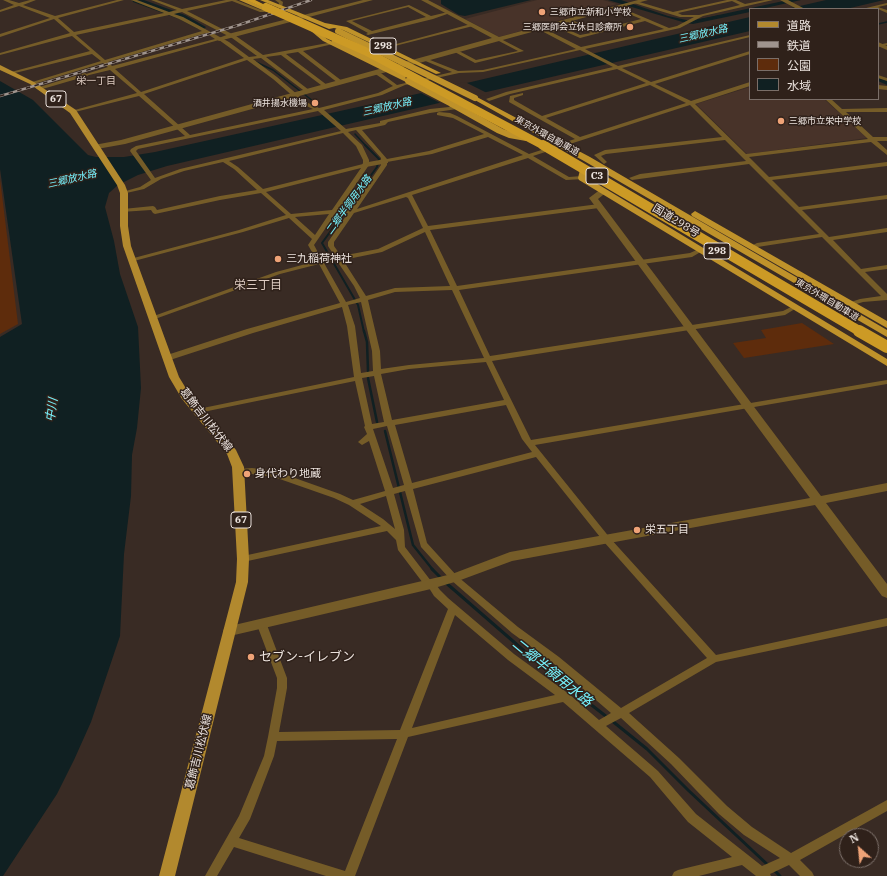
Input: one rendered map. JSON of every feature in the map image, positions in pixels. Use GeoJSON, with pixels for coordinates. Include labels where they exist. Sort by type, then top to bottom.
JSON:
{"type":"FeatureCollection","features":[{"type":"Feature","properties":{"kind":"highway","name":"国道298号"},"geometry":{"type":"LineString","coordinates":[[236,0],[252,1]]}},
{"type":"Feature","properties":{"kind":"highway","name":"国道298号"},"geometry":{"type":"LineString","coordinates":[[242,0],[252,1],[270,11],[324,35],[457,105]]}},
{"type":"Feature","properties":{"kind":"highway","name":"国道298号"},"geometry":{"type":"LineString","coordinates":[[263,0],[338,31],[483,99]]}},
{"type":"Feature","properties":{"kind":"highway","name":"東京外環自動車道"},"geometry":{"type":"LineString","coordinates":[[252,1],[323,27],[373,50],[515,124],[887,339]]}},
{"type":"Feature","properties":{"kind":"highway","name":"東京外環自動車道"},"geometry":{"type":"LineString","coordinates":[[252,1],[365,51],[520,132],[643,202],[887,347]]}},
{"type":"Feature","properties":{"kind":"highway","name":"国道298号"},"geometry":{"type":"LineString","coordinates":[[325,26],[345,28],[438,73],[535,131],[587,159],[887,334]]}},
{"type":"Feature","properties":{"kind":"highway","name":"国道298号"},"geometry":{"type":"LineString","coordinates":[[312,30],[316,35],[331,43],[526,139],[582,175],[887,352]]}},
{"type":"Feature","properties":{"kind":"highway","name":"国道298号"},"geometry":{"type":"LineString","coordinates":[[587,159],[604,162],[887,325]]}},
{"type":"Feature","properties":{"kind":"highway","name":"国道298号"},"geometry":{"type":"LineString","coordinates":[[582,175],[604,192],[887,364]]}},
{"type":"Feature","properties":{"kind":"main road","name":"67"},"geometry":{"type":"LineString","coordinates":[[0,67],[32,83],[73,112],[123,189]]}},
{"type":"Feature","properties":{"kind":"main road","name":"葛飾吉川松伏線"},"geometry":{"type":"LineString","coordinates":[[123,189],[125,236],[167,358],[181,389],[232,453],[236,459],[239,472],[243,559],[242,582],[167,876]]}},
{"type":"Feature","properties":{"kind":"street"},"geometry":{"type":"LineString","coordinates":[[5,0],[54,18],[189,137]]}},
{"type":"Feature","properties":{"kind":"street"},"geometry":{"type":"LineString","coordinates":[[0,11],[34,0]]}},
{"type":"Feature","properties":{"kind":"street"},"geometry":{"type":"LineString","coordinates":[[0,36],[54,18],[122,0]]}},
{"type":"Feature","properties":{"kind":"street"},"geometry":{"type":"LineString","coordinates":[[133,0],[170,13],[219,39],[275,78],[304,103],[322,110],[359,145],[366,160],[366,165],[336,211],[310,245],[344,304],[354,342],[358,377],[370,431],[390,492],[400,530],[401,548],[404,554],[436,593],[511,657],[565,697],[598,725],[654,774],[692,818],[763,874],[887,805]]}},
{"type":"Feature","properties":{"kind":"street"},"geometry":{"type":"LineString","coordinates":[[153,0],[181,11],[229,35],[261,56],[306,91]]}},
{"type":"Feature","properties":{"kind":"street"},"geometry":{"type":"LineString","coordinates":[[0,54],[73,34],[232,0],[260,11],[270,11]]}},
{"type":"Feature","properties":{"kind":"street"},"geometry":{"type":"LineString","coordinates":[[277,0],[281,3],[280,7]]}},
{"type":"Feature","properties":{"kind":"street"},"geometry":{"type":"LineString","coordinates":[[39,88],[229,35],[370,0]]}},
{"type":"Feature","properties":{"kind":"street"},"geometry":{"type":"LineString","coordinates":[[304,16],[377,0]]}},
{"type":"Feature","properties":{"kind":"street"},"geometry":{"type":"LineString","coordinates":[[428,0],[448,13],[522,51],[475,62],[455,51]]}},
{"type":"Feature","properties":{"kind":"street"},"geometry":{"type":"LineString","coordinates":[[97,147],[177,127],[634,1],[645,0]]}},
{"type":"Feature","properties":{"kind":"street"},"geometry":{"type":"LineString","coordinates":[[673,13],[733,0],[745,6]]}},
{"type":"Feature","properties":{"kind":"street"},"geometry":{"type":"LineString","coordinates":[[634,1],[686,17],[700,16],[771,0]]}},
{"type":"Feature","properties":{"kind":"street"},"geometry":{"type":"LineString","coordinates":[[783,0],[800,8]]}},
{"type":"Feature","properties":{"kind":"street"},"geometry":{"type":"LineString","coordinates":[[869,8],[887,4]]}},
{"type":"Feature","properties":{"kind":"street"},"geometry":{"type":"LineString","coordinates":[[372,33],[348,21],[409,6],[431,18]]}},
{"type":"Feature","properties":{"kind":"street"},"geometry":{"type":"LineString","coordinates":[[620,6],[668,29]]}},
{"type":"Feature","properties":{"kind":"street"},"geometry":{"type":"LineString","coordinates":[[362,36],[448,13]]}},
{"type":"Feature","properties":{"kind":"street"},"geometry":{"type":"LineString","coordinates":[[154,180],[133,150],[136,148],[322,110],[380,94],[396,86],[459,72],[483,71],[583,50],[687,24],[700,16]]}},
{"type":"Feature","properties":{"kind":"street"},"geometry":{"type":"LineString","coordinates":[[547,32],[562,28],[580,37],[645,19]]}},
{"type":"Feature","properties":{"kind":"street"},"geometry":{"type":"LineString","coordinates":[[568,20],[595,33]]}},
{"type":"Feature","properties":{"kind":"street"},"geometry":{"type":"LineString","coordinates":[[386,47],[471,25]]}},
{"type":"Feature","properties":{"kind":"street"},"geometry":{"type":"LineString","coordinates":[[538,28],[691,103],[887,298]]}},
{"type":"Feature","properties":{"kind":"street"},"geometry":{"type":"LineString","coordinates":[[32,83],[205,32]]}},
{"type":"Feature","properties":{"kind":"street"},"geometry":{"type":"LineString","coordinates":[[483,99],[616,66],[749,37]]}},
{"type":"Feature","properties":{"kind":"street"},"geometry":{"type":"LineString","coordinates":[[73,112],[140,94],[248,59],[331,43]]}},
{"type":"Feature","properties":{"kind":"street"},"geometry":{"type":"LineString","coordinates":[[299,50],[340,82]]}},
{"type":"Feature","properties":{"kind":"street"},"geometry":{"type":"LineString","coordinates":[[13,73],[93,52]]}},
{"type":"Feature","properties":{"kind":"street"},"geometry":{"type":"LineString","coordinates":[[541,118],[749,52]]}},
{"type":"Feature","properties":{"kind":"street"},"geometry":{"type":"LineString","coordinates":[[282,53],[325,86]]}},
{"type":"Feature","properties":{"kind":"street"},"geometry":{"type":"LineString","coordinates":[[425,59],[459,72]]}},
{"type":"Feature","properties":{"kind":"street"},"geometry":{"type":"LineString","coordinates":[[376,72],[396,86]]}},
{"type":"Feature","properties":{"kind":"street"},"geometry":{"type":"LineString","coordinates":[[132,260],[242,231],[290,216],[336,211],[351,212],[408,195],[749,84]]}},
{"type":"Feature","properties":{"kind":"street"},"geometry":{"type":"LineString","coordinates":[[536,86],[537,89],[512,97],[511,101],[579,140]]}},
{"type":"Feature","properties":{"kind":"street"},"geometry":{"type":"LineString","coordinates":[[829,100],[887,153]]}},
{"type":"Feature","properties":{"kind":"street"},"geometry":{"type":"LineString","coordinates":[[123,189],[142,188],[154,180],[175,172],[344,130],[386,122],[457,105]]}},
{"type":"Feature","properties":{"kind":"street"},"geometry":{"type":"LineString","coordinates":[[841,111],[887,110]]}},
{"type":"Feature","properties":{"kind":"street"},"geometry":{"type":"LineString","coordinates":[[398,119],[405,120],[439,114],[450,115],[529,156],[568,179],[582,175]]}},
{"type":"Feature","properties":{"kind":"street"},"geometry":{"type":"LineString","coordinates":[[385,161],[384,158],[358,130],[386,122]]}},
{"type":"Feature","properties":{"kind":"street"},"geometry":{"type":"LineString","coordinates":[[123,211],[152,208],[156,212],[220,198],[263,191],[366,165],[430,153],[488,134]]}},
{"type":"Feature","properties":{"kind":"street"},"geometry":{"type":"LineString","coordinates":[[604,162],[597,155],[605,152],[726,138]]}},
{"type":"Feature","properties":{"kind":"street"},"geometry":{"type":"LineString","coordinates":[[744,156],[872,139],[887,139]]}},
{"type":"Feature","properties":{"kind":"street"},"geometry":{"type":"LineString","coordinates":[[224,160],[236,168],[263,191],[315,238]]}},
{"type":"Feature","properties":{"kind":"street"},"geometry":{"type":"LineString","coordinates":[[385,161],[382,169],[331,242],[332,249],[364,299],[376,351],[377,373],[423,543],[454,578],[515,630],[556,660],[676,761],[723,810],[748,831],[791,859],[808,876]]}},
{"type":"Feature","properties":{"kind":"street"},"geometry":{"type":"LineString","coordinates":[[632,178],[749,162]]}},
{"type":"Feature","properties":{"kind":"street"},"geometry":{"type":"LineString","coordinates":[[767,179],[887,164]]}},
{"type":"Feature","properties":{"kind":"street"},"geometry":{"type":"LineString","coordinates":[[604,192],[593,198],[887,593]]}},
{"type":"Feature","properties":{"kind":"street"},"geometry":{"type":"LineString","coordinates":[[408,195],[411,197],[529,443],[607,540],[714,659]]}},
{"type":"Feature","properties":{"kind":"street"},"geometry":{"type":"LineString","coordinates":[[797,209],[887,197]]}},
{"type":"Feature","properties":{"kind":"street"},"geometry":{"type":"LineString","coordinates":[[153,318],[278,273],[338,258],[380,251],[426,229],[599,206]]}},
{"type":"Feature","properties":{"kind":"street"},"geometry":{"type":"LineString","coordinates":[[753,247],[757,245],[887,230]]}},
{"type":"Feature","properties":{"kind":"street"},"geometry":{"type":"LineString","coordinates":[[167,358],[250,331],[394,290],[454,288],[692,255],[701,250]]}},
{"type":"Feature","properties":{"kind":"street"},"geometry":{"type":"LineString","coordinates":[[860,271],[887,267]]}},
{"type":"Feature","properties":{"kind":"street"},"geometry":{"type":"LineString","coordinates":[[850,304],[862,300],[887,298]]}},
{"type":"Feature","properties":{"kind":"street"},"geometry":{"type":"LineString","coordinates":[[198,411],[409,367],[488,359],[690,328],[785,313],[795,307]]}},
{"type":"Feature","properties":{"kind":"street"},"geometry":{"type":"LineString","coordinates":[[529,443],[887,382]]}},
{"type":"Feature","properties":{"kind":"street"},"geometry":{"type":"LineString","coordinates":[[362,442],[370,431],[390,424],[509,402]]}},
{"type":"Feature","properties":{"kind":"street"},"geometry":{"type":"LineString","coordinates":[[352,503],[537,454]]}},
{"type":"Feature","properties":{"kind":"street"},"geometry":{"type":"LineString","coordinates":[[239,472],[252,471],[276,474],[337,496],[352,503],[400,538]]}},
{"type":"Feature","properties":{"kind":"street"},"geometry":{"type":"LineString","coordinates":[[230,631],[262,625],[454,578],[510,557],[887,487]]}},
{"type":"Feature","properties":{"kind":"street"},"geometry":{"type":"LineString","coordinates":[[243,559],[388,528]]}},
{"type":"Feature","properties":{"kind":"street"},"geometry":{"type":"LineString","coordinates":[[349,876],[453,607]]}},
{"type":"Feature","properties":{"kind":"street"},"geometry":{"type":"LineString","coordinates":[[598,725],[714,659],[887,622]]}},
{"type":"Feature","properties":{"kind":"street"},"geometry":{"type":"LineString","coordinates":[[210,876],[244,819],[269,756],[273,738],[282,688],[282,678],[262,625]]}},
{"type":"Feature","properties":{"kind":"street"},"geometry":{"type":"LineString","coordinates":[[273,738],[403,734],[565,697]]}},
{"type":"Feature","properties":{"kind":"street"},"geometry":{"type":"LineString","coordinates":[[231,841],[344,876]]}},
{"type":"Feature","properties":{"kind":"street"},"geometry":{"type":"LineString","coordinates":[[678,876],[743,859]]}},
{"type":"Feature","properties":{"kind":"shaded area","name":"三郷市立新和小学校"},"geometry":{"type":"Polygon","coordinates":[[[537,0],[603,0],[617,4],[499,37],[465,19],[537,0]]]}},
{"type":"Feature","properties":{"kind":"shaded area","name":"三郷市立栄中学校"},"geometry":{"type":"Polygon","coordinates":[[[749,87],[749,100],[825,100],[867,138],[747,154],[696,104],[749,87]]]}},
{"type":"Feature","properties":{"kind":"green space"},"geometry":{"type":"Polygon","coordinates":[[[0,179],[18,324],[0,334],[0,179]]]}},
{"type":"Feature","properties":{"kind":"green space"},"geometry":{"type":"Polygon","coordinates":[[[802,323],[834,344],[744,358],[733,343],[766,338],[761,330],[802,323]]]}},
{"type":"Feature","properties":{"kind":"water"},"geometry":{"type":"Polygon","coordinates":[[[441,0],[531,0],[465,16],[459,15],[441,4],[441,0]]]}},
{"type":"Feature","properties":{"kind":"water"},"geometry":{"type":"Polygon","coordinates":[[[608,0],[621,0],[668,16],[691,21],[749,8],[749,12],[693,24],[608,0]]]}},
{"type":"Feature","properties":{"kind":"water"},"geometry":{"type":"Polygon","coordinates":[[[788,0],[801,0],[765,8],[751,8],[788,0]]]}},
{"type":"Feature","properties":{"kind":"water"},"geometry":{"type":"Polygon","coordinates":[[[826,0],[884,0],[850,8],[791,8],[826,0]]]}},
{"type":"Feature","properties":{"kind":"water"},"geometry":{"type":"Polygon","coordinates":[[[749,17],[749,31],[167,166],[138,175],[118,185],[109,193],[105,207],[114,241],[120,274],[138,327],[141,388],[137,428],[132,455],[131,496],[124,554],[120,636],[91,722],[57,794],[3,876],[0,876],[0,337],[22,324],[0,169],[0,81],[33,100],[88,155],[96,157],[124,157],[155,152],[471,82],[749,17]]]}},
{"type":"Feature","properties":{"kind":"pier"},"geometry":{"type":"Polygon","coordinates":[[[465,82],[489,94],[444,105],[419,92],[465,82]]]}},
{"type":"Feature","properties":{"kind":"waterway","name":"二郷半領用水路"},"geometry":{"type":"LineString","coordinates":[[136,0],[182,17],[201,27]]}},
{"type":"Feature","properties":{"kind":"waterway"},"geometry":{"type":"LineString","coordinates":[[693,21],[719,16]]}},
{"type":"Feature","properties":{"kind":"waterway"},"geometry":{"type":"LineString","coordinates":[[879,24],[887,22]]}},
{"type":"Feature","properties":{"kind":"waterway","name":"二郷半領用水路"},"geometry":{"type":"LineString","coordinates":[[256,62],[273,70],[313,101]]}},
{"type":"Feature","properties":{"kind":"waterway"},"geometry":{"type":"LineString","coordinates":[[879,79],[887,83]]}},
{"type":"Feature","properties":{"kind":"waterway","name":"二郷半領用水路"},"geometry":{"type":"LineString","coordinates":[[355,134],[366,146]]}},
{"type":"Feature","properties":{"kind":"waterway","name":"二郷半領用水路"},"geometry":{"type":"LineString","coordinates":[[364,332],[358,305],[322,243],[377,167],[379,159],[366,146]]}},
{"type":"Feature","properties":{"kind":"waterway","name":"二郷半領用水路"},"geometry":{"type":"LineString","coordinates":[[364,331],[367,342],[368,371]]}},
{"type":"Feature","properties":{"kind":"waterway","name":"二郷半領用水路"},"geometry":{"type":"LineString","coordinates":[[368,378],[377,422]]}},
{"type":"Feature","properties":{"kind":"waterway","name":"二郷半領用水路"},"geometry":{"type":"LineString","coordinates":[[385,431],[413,545],[433,570]]}},
{"type":"Feature","properties":{"kind":"waterway","name":"二郷半領用水路"},"geometry":{"type":"LineString","coordinates":[[433,570],[442,579]]}},
{"type":"Feature","properties":{"kind":"waterway","name":"二郷半領用水路"},"geometry":{"type":"LineString","coordinates":[[445,582],[545,669],[607,717]]}},
{"type":"Feature","properties":{"kind":"waterway","name":"二郷半領用水路"},"geometry":{"type":"LineString","coordinates":[[611,720],[647,749],[688,790],[769,866]]}},
{"type":"Feature","properties":{"kind":"waterway","name":"二郷半領用水路"},"geometry":{"type":"LineString","coordinates":[[773,869],[780,876]]}},
{"type":"Feature","properties":{"kind":"railway"},"geometry":{"type":"LineString","coordinates":[[0,96],[239,25],[311,0]]}},
{"type":"Feature","properties":{"kind":"place","name":"三郷市立新和小学校"},"geometry":{"type":"Point","coordinates":[542,12]}},
{"type":"Feature","properties":{"kind":"place","name":"三郷医師会立休日診療所"},"geometry":{"type":"Point","coordinates":[630,27]}},
{"type":"Feature","properties":{"kind":"place","name":"酒井揚水機場"},"geometry":{"type":"Point","coordinates":[315,103]}},
{"type":"Feature","properties":{"kind":"place","name":"三郷市立栄中学校"},"geometry":{"type":"Point","coordinates":[781,121]}},
{"type":"Feature","properties":{"kind":"place","name":"三九稲荷神社"},"geometry":{"type":"Point","coordinates":[278,259]}},
{"type":"Feature","properties":{"kind":"place","name":"身代わり地蔵"},"geometry":{"type":"Point","coordinates":[247,474]}},
{"type":"Feature","properties":{"kind":"place","name":"栄五丁目"},"geometry":{"type":"Point","coordinates":[637,530]}},
{"type":"Feature","properties":{"kind":"place","name":"セブン-イレブン"},"geometry":{"type":"Point","coordinates":[251,657]}},
{"type":"Feature","properties":{"kind":"district","name":"栄一丁目"},"geometry":{"type":"Point","coordinates":[96,81]}},
{"type":"Feature","properties":{"kind":"district","name":"栄三丁目"},"geometry":{"type":"Point","coordinates":[258,286]}},
{"type":"Feature","properties":{"kind":"water label","name":"三郷放水路"},"geometry":{"type":"Point","coordinates":[703,34]}},
{"type":"Feature","properties":{"kind":"water label","name":"三郷放水路"},"geometry":{"type":"Point","coordinates":[387,107]}},
{"type":"Feature","properties":{"kind":"water label","name":"三郷放水路"},"geometry":{"type":"Point","coordinates":[72,179]}},
{"type":"Feature","properties":{"kind":"water label","name":"中川"},"geometry":{"type":"Point","coordinates":[52,410]}}]}
